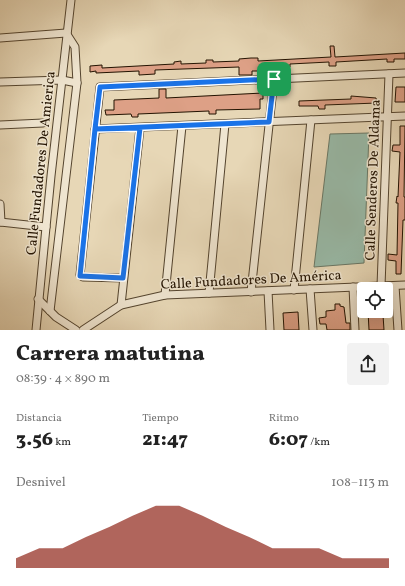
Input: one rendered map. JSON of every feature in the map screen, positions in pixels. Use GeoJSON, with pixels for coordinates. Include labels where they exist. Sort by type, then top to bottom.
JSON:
{"type":"FeatureCollection","features":[{"type":"Feature","properties":{"kind":"street","name":"Calle Fundadores De Amierica"},"geometry":{"type":"LineString","coordinates":[[36,330],[66,33],[71,0]]}},
{"type":"Feature","properties":{"kind":"street"},"geometry":{"type":"LineString","coordinates":[[0,38],[66,33],[76,47],[77,83],[50,311]]}},
{"type":"Feature","properties":{"kind":"street"},"geometry":{"type":"LineString","coordinates":[[123,278],[83,277],[80,274],[100,87],[405,73]]}},
{"type":"Feature","properties":{"kind":"street","name":"Calle Senderos De Aldama"},"geometry":{"type":"LineString","coordinates":[[381,282],[389,74]]}},
{"type":"Feature","properties":{"kind":"street"},"geometry":{"type":"LineString","coordinates":[[251,292],[274,79]]}},
{"type":"Feature","properties":{"kind":"street"},"geometry":{"type":"LineString","coordinates":[[0,82],[62,80],[77,83]]}},
{"type":"Feature","properties":{"kind":"street"},"geometry":{"type":"LineString","coordinates":[[95,129],[405,116]]}},
{"type":"Feature","properties":{"kind":"street"},"geometry":{"type":"LineString","coordinates":[[294,290],[310,120]]}},
{"type":"Feature","properties":{"kind":"street"},"geometry":{"type":"LineString","coordinates":[[0,126],[43,122]]}},
{"type":"Feature","properties":{"kind":"street"},"geometry":{"type":"LineString","coordinates":[[208,293],[226,124]]}},
{"type":"Feature","properties":{"kind":"street"},"geometry":{"type":"LineString","coordinates":[[165,295],[182,126]]}},
{"type":"Feature","properties":{"kind":"street"},"geometry":{"type":"LineString","coordinates":[[121,305],[140,128]]}},
{"type":"Feature","properties":{"kind":"street"},"geometry":{"type":"LineString","coordinates":[[0,204],[0,222],[46,227]]}},
{"type":"Feature","properties":{"kind":"street","name":"Calle Fundadores De América"},"geometry":{"type":"LineString","coordinates":[[395,286],[405,285]]}},
{"type":"Feature","properties":{"kind":"street"},"geometry":{"type":"LineString","coordinates":[[395,286],[398,330]]}},
{"type":"Feature","properties":{"kind":"street"},"geometry":{"type":"LineString","coordinates":[[353,287],[355,330]]}},
{"type":"Feature","properties":{"kind":"street","name":"Calle Fundadores De América"},"geometry":{"type":"LineString","coordinates":[[82,330],[121,305],[165,295],[357,287]]}},
{"type":"Feature","properties":{"kind":"street"},"geometry":{"type":"LineString","coordinates":[[310,290],[313,330]]}},
{"type":"Feature","properties":{"kind":"street"},"geometry":{"type":"LineString","coordinates":[[268,291],[270,330]]}},
{"type":"Feature","properties":{"kind":"street"},"geometry":{"type":"LineString","coordinates":[[38,299],[50,311],[76,330]]}},
{"type":"Feature","properties":{"kind":"shaded area"},"geometry":{"type":"Polygon","coordinates":[[[369,133],[364,263],[314,267],[330,134],[369,133]]]}},
{"type":"Feature","properties":{"kind":"building"},"geometry":{"type":"Polygon","coordinates":[[[330,46],[334,46],[335,57],[405,53],[405,59],[394,59],[394,62],[387,62],[387,59],[336,62],[336,66],[329,66],[329,62],[290,64],[290,67],[271,68],[271,74],[265,74],[265,71],[252,71],[252,75],[239,75],[239,67],[155,70],[155,74],[139,75],[139,71],[90,72],[90,66],[102,65],[102,68],[174,64],[174,62],[181,61],[181,64],[206,63],[206,60],[213,60],[213,62],[239,61],[239,59],[258,58],[258,61],[331,57],[330,46]]]}},
{"type":"Feature","properties":{"kind":"building"},"geometry":{"type":"Polygon","coordinates":[[[396,87],[405,87],[405,102],[395,102],[396,87]]]}},
{"type":"Feature","properties":{"kind":"building"},"geometry":{"type":"Polygon","coordinates":[[[159,89],[166,89],[166,98],[263,93],[263,99],[260,99],[260,109],[216,110],[216,114],[209,114],[209,111],[138,114],[138,117],[132,117],[131,114],[106,115],[105,110],[114,110],[114,100],[159,98],[159,89]]]}},
{"type":"Feature","properties":{"kind":"building"},"geometry":{"type":"Polygon","coordinates":[[[351,96],[376,98],[377,103],[325,105],[325,109],[319,109],[318,106],[299,106],[299,101],[351,99],[351,96]]]}},
{"type":"Feature","properties":{"kind":"building"},"geometry":{"type":"Polygon","coordinates":[[[400,126],[405,126],[405,220],[403,220],[401,274],[396,274],[396,261],[388,260],[388,254],[397,255],[398,203],[396,203],[397,196],[398,197],[400,152],[392,151],[393,145],[400,145],[400,126]]]}},
{"type":"Feature","properties":{"kind":"building"},"geometry":{"type":"Polygon","coordinates":[[[335,304],[340,304],[340,306],[344,307],[346,323],[350,323],[350,330],[327,330],[326,324],[320,324],[319,318],[326,317],[326,311],[335,310],[335,304]]]}},
{"type":"Feature","properties":{"kind":"building"},"geometry":{"type":"Polygon","coordinates":[[[298,312],[299,330],[284,330],[283,313],[298,312]]]}},
{"type":"Feature","properties":{"kind":"building"},"geometry":{"type":"Polygon","coordinates":[[[368,318],[383,318],[384,330],[369,330],[368,318]]]}},
{"type":"Feature","properties":{"kind":"route"},"geometry":{"type":"LineString","coordinates":[[274,79],[100,87],[95,129],[140,128],[123,278],[80,276],[95,129],[269,122],[274,79]]}}]}
